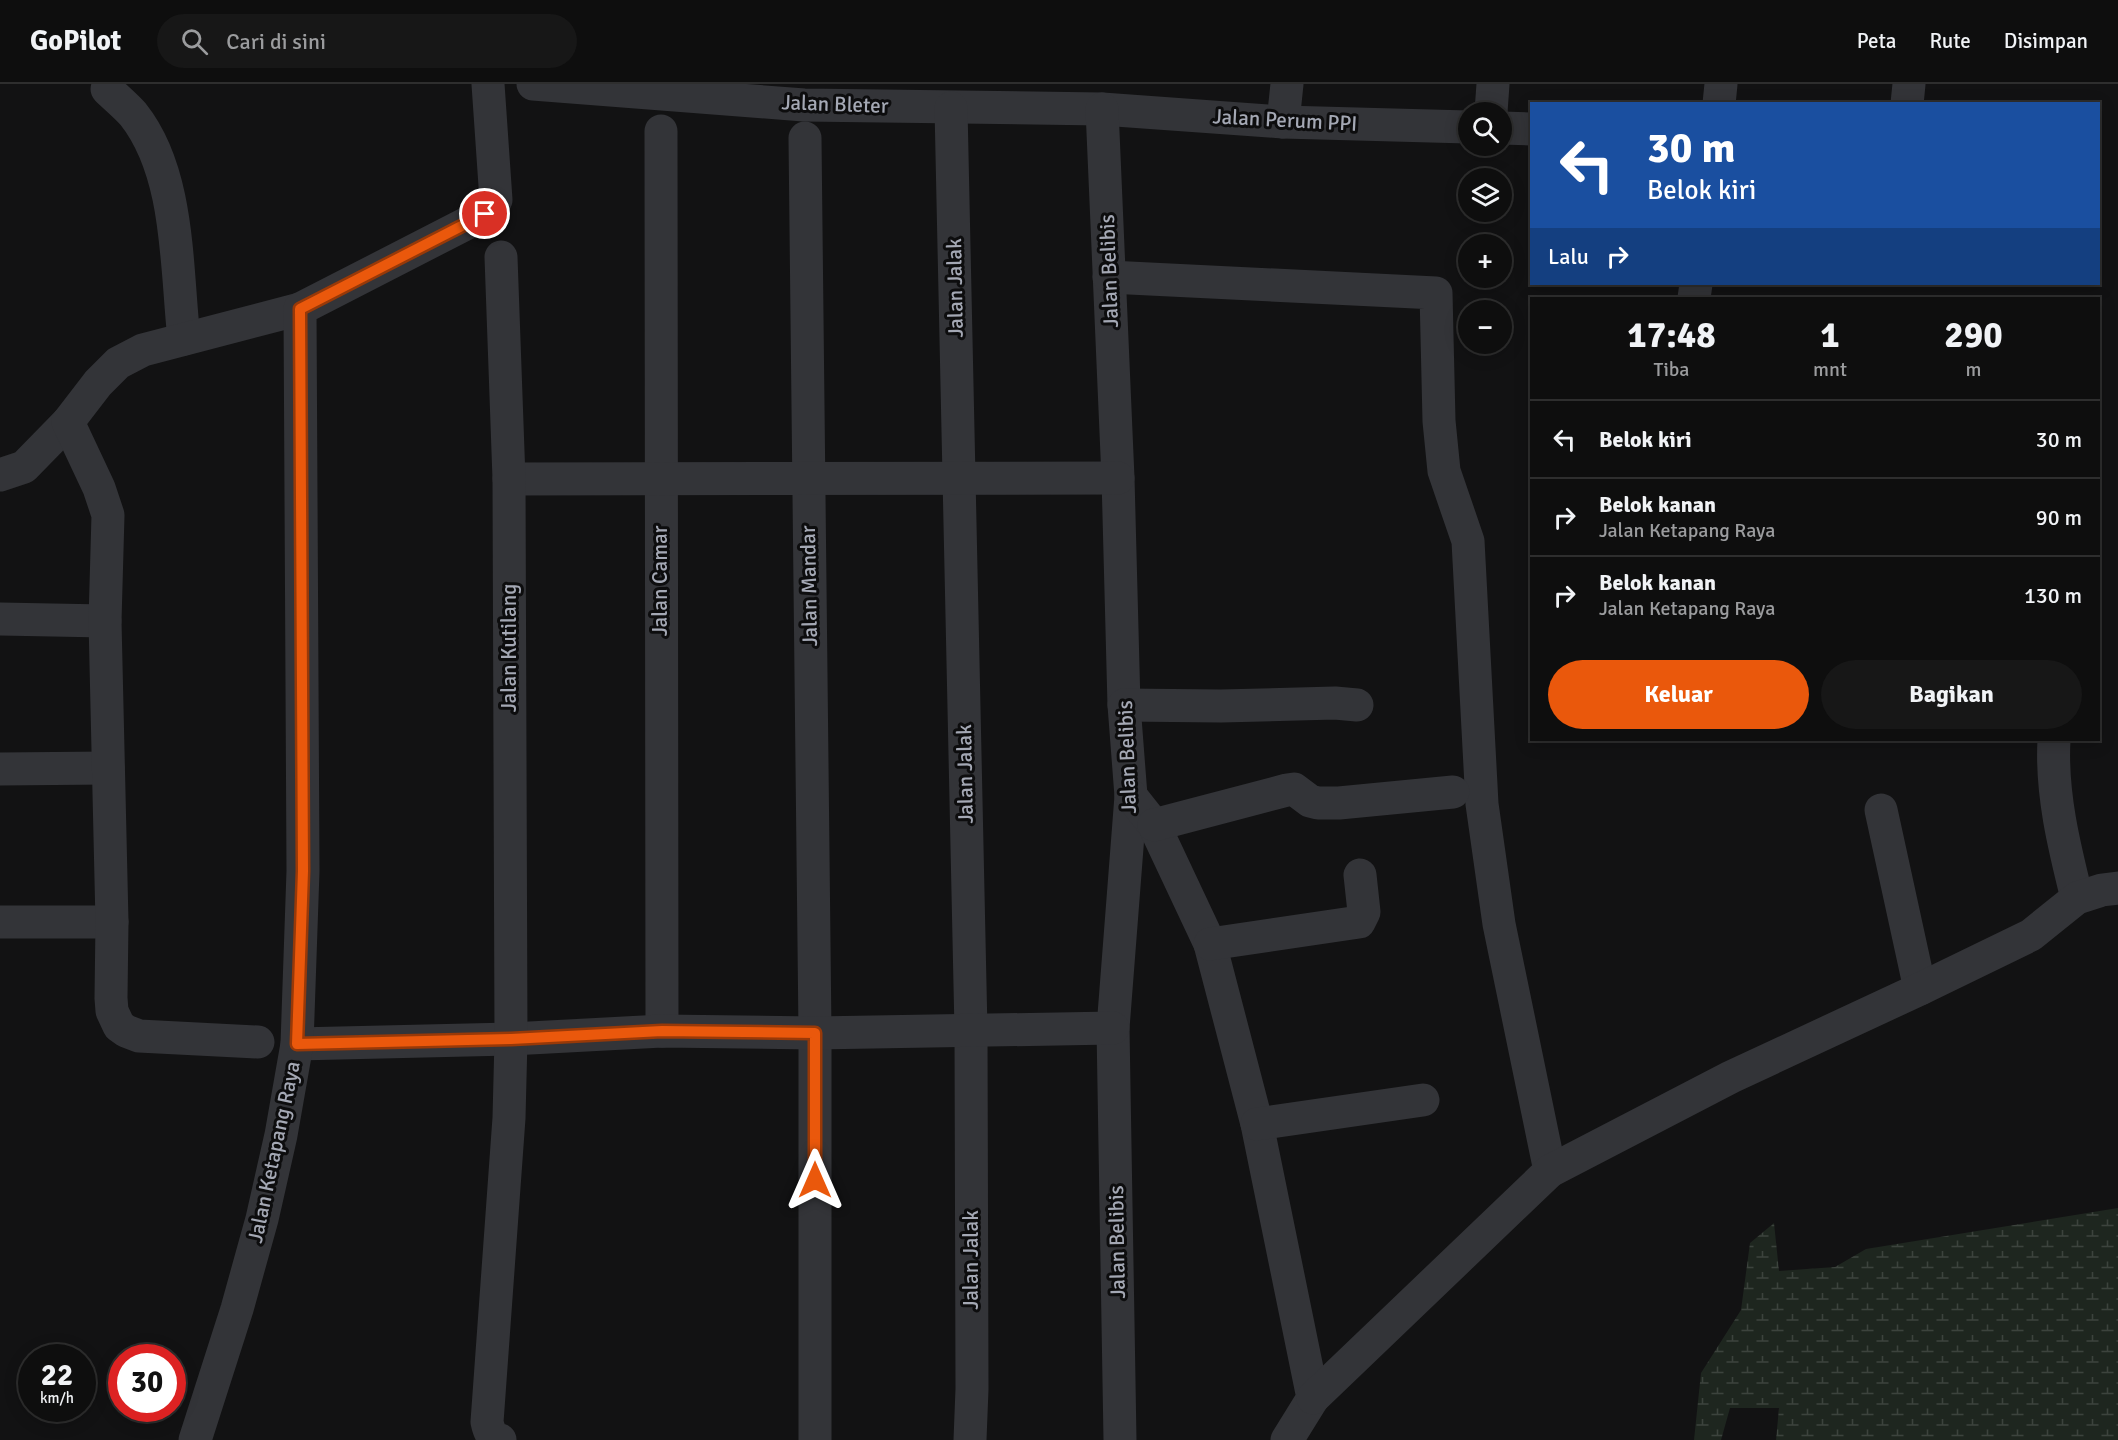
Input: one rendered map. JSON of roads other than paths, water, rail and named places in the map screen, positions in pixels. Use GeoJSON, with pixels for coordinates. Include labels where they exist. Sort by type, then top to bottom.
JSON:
{"type":"FeatureCollection","features":[{"type":"Feature","properties":{"kind":"street"},"geometry":{"type":"LineString","coordinates":[[0,475],[9,474],[24,467],[68,422],[98,383],[118,363],[143,350],[300,309],[485,214],[496,200],[488,84]]}},
{"type":"Feature","properties":{"kind":"street","name":"Jalan Bleter"},"geometry":{"type":"LineString","coordinates":[[533,84],[804,105],[1102,109]]}},
{"type":"Feature","properties":{"kind":"street"},"geometry":{"type":"LineString","coordinates":[[1283,122],[1287,84]]}},
{"type":"Feature","properties":{"kind":"street"},"geometry":{"type":"LineString","coordinates":[[1492,102],[1493,84]]}},
{"type":"Feature","properties":{"kind":"street"},"geometry":{"type":"LineString","coordinates":[[1719,102],[1721,84]]}},
{"type":"Feature","properties":{"kind":"street"},"geometry":{"type":"LineString","coordinates":[[1907,102],[1909,84]]}},
{"type":"Feature","properties":{"kind":"street"},"geometry":{"type":"LineString","coordinates":[[107,88],[133,114],[151,144],[165,177],[173,217],[184,339]]}},
{"type":"Feature","properties":{"kind":"street","name":"Jalan Jalak"},"geometry":{"type":"LineString","coordinates":[[951,108],[971,1031],[972,1389],[970,1440]]}},
{"type":"Feature","properties":{"kind":"street","name":"Jalan Perum PPI"},"geometry":{"type":"LineString","coordinates":[[1102,109],[1283,122],[1458,127]]}},
{"type":"Feature","properties":{"kind":"street","name":"Jalan Belibis"},"geometry":{"type":"LineString","coordinates":[[1102,109],[1118,478],[1124,705],[1131,796],[1113,1028],[1120,1440]]}},
{"type":"Feature","properties":{"kind":"street"},"geometry":{"type":"LineString","coordinates":[[1512,128],[1530,129]]}},
{"type":"Feature","properties":{"kind":"street","name":"Jalan Camar"},"geometry":{"type":"LineString","coordinates":[[661,131],[662,1031]]}},
{"type":"Feature","properties":{"kind":"street","name":"Jalan Mandar"},"geometry":{"type":"LineString","coordinates":[[805,138],[807,479],[815,1033],[815,1440]]}},
{"type":"Feature","properties":{"kind":"street","name":"Jalan Kutilang"},"geometry":{"type":"LineString","coordinates":[[500,1440],[494,1438],[487,1422],[509,1118],[511,1039],[508,479],[501,257]]}},
{"type":"Feature","properties":{"kind":"street"},"geometry":{"type":"LineString","coordinates":[[1109,278],[1436,293],[1438,410],[1444,471],[1468,541],[1482,804],[1499,924],[1550,1171]]}},
{"type":"Feature","properties":{"kind":"street","name":"Jalan Ketapang Raya"},"geometry":{"type":"LineString","coordinates":[[195,1440],[237,1309],[262,1219],[281,1135],[297,1044],[303,871],[300,309]]}},
{"type":"Feature","properties":{"kind":"street"},"geometry":{"type":"LineString","coordinates":[[68,422],[99,488],[108,515],[105,621],[112,1011],[119,1026],[126,1032],[139,1036],[258,1042]]}},
{"type":"Feature","properties":{"kind":"street"},"geometry":{"type":"LineString","coordinates":[[508,479],[1118,478]]}},
{"type":"Feature","properties":{"kind":"street"},"geometry":{"type":"LineString","coordinates":[[0,620],[105,621]]}},
{"type":"Feature","properties":{"kind":"street"},"geometry":{"type":"LineString","coordinates":[[1124,705],[1221,706],[1335,702],[1357,705]]}},
{"type":"Feature","properties":{"kind":"street"},"geometry":{"type":"LineString","coordinates":[[2054,741],[2052,767],[2064,844],[2077,898]]}},
{"type":"Feature","properties":{"kind":"street"},"geometry":{"type":"LineString","coordinates":[[0,770],[108,768]]}},
{"type":"Feature","properties":{"kind":"street"},"geometry":{"type":"LineString","coordinates":[[1154,825],[1294,789],[1310,801],[1318,803],[1453,792]]}},
{"type":"Feature","properties":{"kind":"street"},"geometry":{"type":"LineString","coordinates":[[1131,796],[1154,825],[1210,944],[1257,1124],[1313,1398]]}},
{"type":"Feature","properties":{"kind":"street"},"geometry":{"type":"LineString","coordinates":[[1881,810],[1920,989]]}},
{"type":"Feature","properties":{"kind":"street"},"geometry":{"type":"LineString","coordinates":[[1210,944],[1359,922],[1364,912],[1360,875]]}},
{"type":"Feature","properties":{"kind":"street"},"geometry":{"type":"LineString","coordinates":[[1287,1440],[1313,1398],[1550,1171],[1731,1077],[2031,935],[2077,898],[2102,890],[2118,888]]}},
{"type":"Feature","properties":{"kind":"street"},"geometry":{"type":"LineString","coordinates":[[0,922],[112,922]]}},
{"type":"Feature","properties":{"kind":"street"},"geometry":{"type":"LineString","coordinates":[[297,1044],[511,1039],[662,1031],[815,1033],[1113,1028]]}},
{"type":"Feature","properties":{"kind":"street"},"geometry":{"type":"LineString","coordinates":[[1257,1124],[1423,1100]]}}]}
